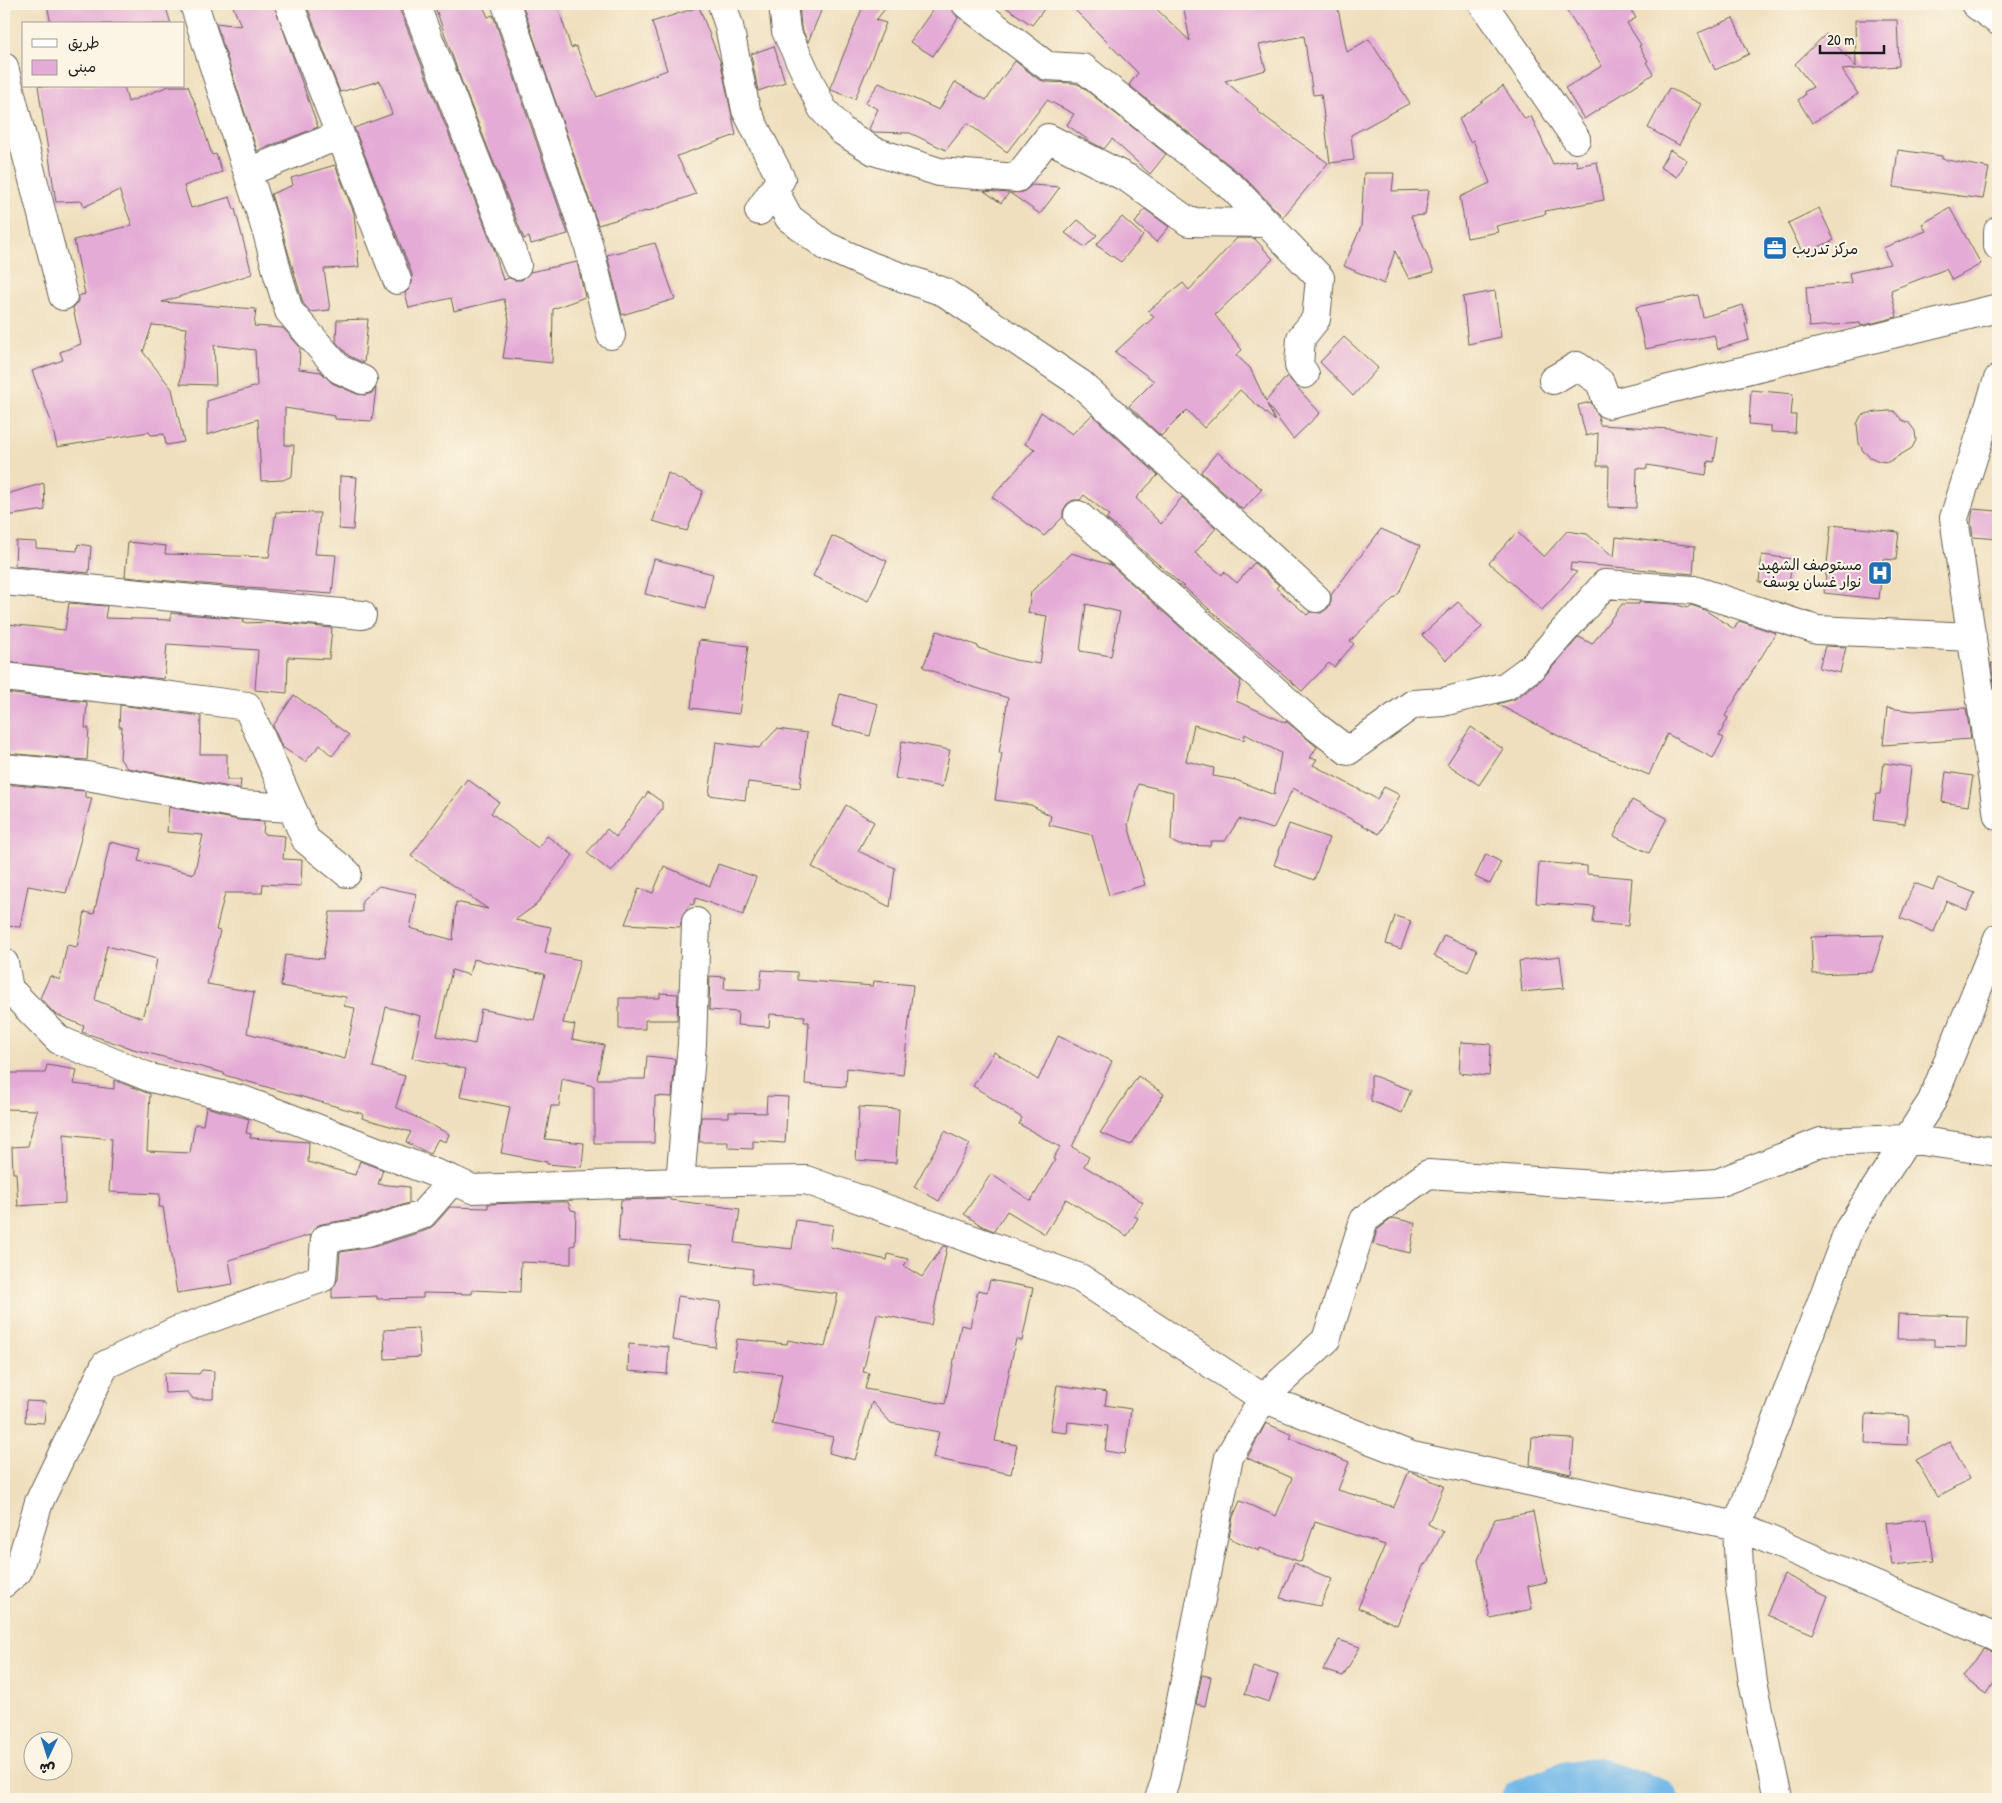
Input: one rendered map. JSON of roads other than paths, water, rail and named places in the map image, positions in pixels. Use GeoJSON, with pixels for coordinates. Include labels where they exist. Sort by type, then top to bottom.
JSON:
{"type":"FeatureCollection","features":[{"type":"Feature","properties":{"kind":"street"},"geometry":{"type":"LineString","coordinates":[[194,4],[248,172],[289,311],[339,369],[363,380]]}},
{"type":"Feature","properties":{"kind":"street"},"geometry":{"type":"LineString","coordinates":[[289,4],[397,280]]}},
{"type":"Feature","properties":{"kind":"street"},"geometry":{"type":"LineString","coordinates":[[416,4],[517,265]]}},
{"type":"Feature","properties":{"kind":"street"},"geometry":{"type":"LineString","coordinates":[[506,4],[588,243],[611,335]]}},
{"type":"Feature","properties":{"kind":"street"},"geometry":{"type":"LineString","coordinates":[[722,4],[729,26],[746,110],[781,180],[766,200],[826,246],[873,267],[944,292],[1081,384],[1316,598]]}},
{"type":"Feature","properties":{"kind":"street"},"geometry":{"type":"LineString","coordinates":[[783,4],[786,32],[822,108],[842,131],[874,151],[939,172],[1017,178],[1048,138],[1129,179],[1189,222],[1267,223]]}},
{"type":"Feature","properties":{"kind":"street"},"geometry":{"type":"LineString","coordinates":[[966,4],[1047,66],[1083,68],[1234,189],[1320,278],[1316,318],[1300,338],[1299,366],[1305,374]]}},
{"type":"Feature","properties":{"kind":"street"},"geometry":{"type":"LineString","coordinates":[[1483,4],[1576,139]]}},
{"type":"Feature","properties":{"kind":"street"},"geometry":{"type":"LineString","coordinates":[[1974,4],[1998,21]]}},
{"type":"Feature","properties":{"kind":"street"},"geometry":{"type":"LineString","coordinates":[[4,67],[63,296]]}},
{"type":"Feature","properties":{"kind":"street"},"geometry":{"type":"LineString","coordinates":[[248,172],[340,135]]}},
{"type":"Feature","properties":{"kind":"street"},"geometry":{"type":"LineString","coordinates":[[1998,231],[1998,246]]}},
{"type":"Feature","properties":{"kind":"street"},"geometry":{"type":"LineString","coordinates":[[1553,380],[1577,366],[1600,382],[1608,404],[1998,308]]}},
{"type":"Feature","properties":{"kind":"street"},"geometry":{"type":"LineString","coordinates":[[1998,379],[1954,518],[1998,816]]}},
{"type":"Feature","properties":{"kind":"street"},"geometry":{"type":"LineString","coordinates":[[1078,514],[1314,725],[1348,751],[1413,704],[1442,702],[1506,686],[1532,667],[1605,584],[1694,590],[1817,630],[1972,637]]}},
{"type":"Feature","properties":{"kind":"street"},"geometry":{"type":"LineString","coordinates":[[4,582],[362,615]]}},
{"type":"Feature","properties":{"kind":"street"},"geometry":{"type":"LineString","coordinates":[[4,677],[247,706],[306,840],[347,873]]}},
{"type":"Feature","properties":{"kind":"street"},"geometry":{"type":"LineString","coordinates":[[4,768],[87,776],[242,805],[292,808]]}},
{"type":"Feature","properties":{"kind":"street"},"geometry":{"type":"LineString","coordinates":[[680,1182],[692,1044],[696,922]]}},
{"type":"Feature","properties":{"kind":"street"},"geometry":{"type":"LineString","coordinates":[[1778,1799],[1753,1682],[1740,1589],[1738,1526],[1849,1229],[1932,1101],[1998,938]]}},
{"type":"Feature","properties":{"kind":"street"},"geometry":{"type":"LineString","coordinates":[[4,963],[9,989],[59,1040],[151,1078],[243,1100],[453,1180],[472,1189],[806,1180],[1080,1278],[1263,1398],[1412,1456],[1738,1526],[1998,1638]]}},
{"type":"Feature","properties":{"kind":"street"},"geometry":{"type":"LineString","coordinates":[[1159,1799],[1164,1782],[1228,1457],[1263,1398],[1326,1340],[1364,1220],[1428,1174],[1643,1188],[1718,1183],[1821,1142],[1907,1139],[1998,1152]]}},
{"type":"Feature","properties":{"kind":"street"},"geometry":{"type":"LineString","coordinates":[[4,1583],[18,1571],[40,1502],[105,1365],[176,1331],[322,1278],[325,1239],[368,1232],[422,1215],[453,1180]]}},
{"type":"Feature","properties":{"kind":"waterway"},"geometry":{"type":"LineString","coordinates":[[1520,1799],[1568,1780],[1595,1776],[1660,1799]]}},
{"type":"Feature","properties":{"kind":"place","name":"مركز تدريب"},"geometry":{"type":"Point","coordinates":[1775,248]}},
{"type":"Feature","properties":{"kind":"place","name":"مستوصف الشهيد نوار غسان يوسف"},"geometry":{"type":"Point","coordinates":[1880,573]}}]}
